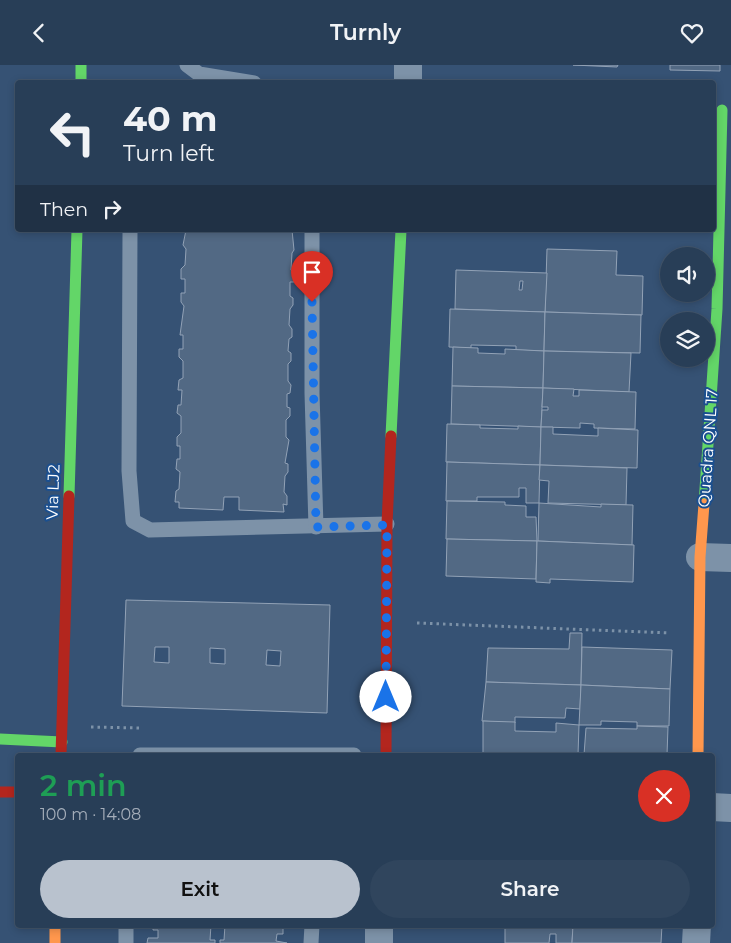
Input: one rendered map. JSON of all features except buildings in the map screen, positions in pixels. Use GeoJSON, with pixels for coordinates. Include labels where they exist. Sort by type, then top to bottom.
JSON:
{"type":"FeatureCollection","features":[{"type":"Feature","properties":{"kind":"street"},"geometry":{"type":"LineString","coordinates":[[81,80],[82,65]]}},
{"type":"Feature","properties":{"kind":"street"},"geometry":{"type":"LineString","coordinates":[[408,65],[408,80]]}},
{"type":"Feature","properties":{"kind":"street","name":"Quadra QNL 17"},"geometry":{"type":"LineString","coordinates":[[698,753],[700,557],[724,309],[722,110]]}},
{"type":"Feature","properties":{"kind":"street","name":"Via LJ2"},"geometry":{"type":"LineString","coordinates":[[61,753],[77,232]]}},
{"type":"Feature","properties":{"kind":"street"},"geometry":{"type":"LineString","coordinates":[[386,753],[387,525],[401,232]]}},
{"type":"Feature","properties":{"kind":"street"},"geometry":{"type":"LineString","coordinates":[[700,557],[731,558]]}},
{"type":"Feature","properties":{"kind":"street"},"geometry":{"type":"LineString","coordinates":[[0,739],[62,742]]}},
{"type":"Feature","properties":{"kind":"street"},"geometry":{"type":"LineString","coordinates":[[0,792],[15,792]]}},
{"type":"Feature","properties":{"kind":"street"},"geometry":{"type":"LineString","coordinates":[[715,807],[731,807]]}},
{"type":"Feature","properties":{"kind":"street"},"geometry":{"type":"LineString","coordinates":[[55,928],[55,943]]}},
{"type":"Feature","properties":{"kind":"street"},"geometry":{"type":"LineString","coordinates":[[379,928],[379,943]]}},
{"type":"Feature","properties":{"kind":"street"},"geometry":{"type":"LineString","coordinates":[[696,943],[697,928]]}},
{"type":"Feature","properties":{"kind":"lane"},"geometry":{"type":"LineString","coordinates":[[187,65],[199,74],[236,80]]}},
{"type":"Feature","properties":{"kind":"lane"},"geometry":{"type":"LineString","coordinates":[[130,232],[129,471],[132,521],[150,530],[387,525]]}},
{"type":"Feature","properties":{"kind":"lane"},"geometry":{"type":"LineString","coordinates":[[312,232],[312,393],[316,527]]}},
{"type":"Feature","properties":{"kind":"lane"},"geometry":{"type":"LineString","coordinates":[[126,928],[126,943]]}},
{"type":"Feature","properties":{"kind":"lane"},"geometry":{"type":"LineString","coordinates":[[312,928],[312,943]]}},
{"type":"Feature","properties":{"kind":"path"},"geometry":{"type":"LineString","coordinates":[[386,622],[698,635]]}},
{"type":"Feature","properties":{"kind":"traffic: fast"},"geometry":{"type":"LineString","coordinates":[[81,65],[81,80]]}},
{"type":"Feature","properties":{"kind":"traffic: fast"},"geometry":{"type":"LineString","coordinates":[[704,504],[717,309],[722,110]]}},
{"type":"Feature","properties":{"kind":"traffic: fast"},"geometry":{"type":"LineString","coordinates":[[69,496],[77,232]]}},
{"type":"Feature","properties":{"kind":"traffic: fast"},"geometry":{"type":"LineString","coordinates":[[391,436],[401,232]]}},
{"type":"Feature","properties":{"kind":"traffic: fast"},"geometry":{"type":"LineString","coordinates":[[0,739],[62,742]]}},
{"type":"Feature","properties":{"kind":"traffic: slow"},"geometry":{"type":"LineString","coordinates":[[698,753],[700,557],[704,504]]}},
{"type":"Feature","properties":{"kind":"traffic: slow"},"geometry":{"type":"LineString","coordinates":[[55,928],[55,943]]}},
{"type":"Feature","properties":{"kind":"traffic: jam"},"geometry":{"type":"LineString","coordinates":[[386,753],[387,524],[391,436]]}},
{"type":"Feature","properties":{"kind":"traffic: jam"},"geometry":{"type":"LineString","coordinates":[[61,753],[69,496]]}},
{"type":"Feature","properties":{"kind":"traffic: jam"},"geometry":{"type":"LineString","coordinates":[[0,792],[15,792]]}},
{"type":"Feature","properties":{"kind":"route"},"geometry":{"type":"LineString","coordinates":[[312,302],[312,393],[316,527],[387,525],[386,697]]}}]}
